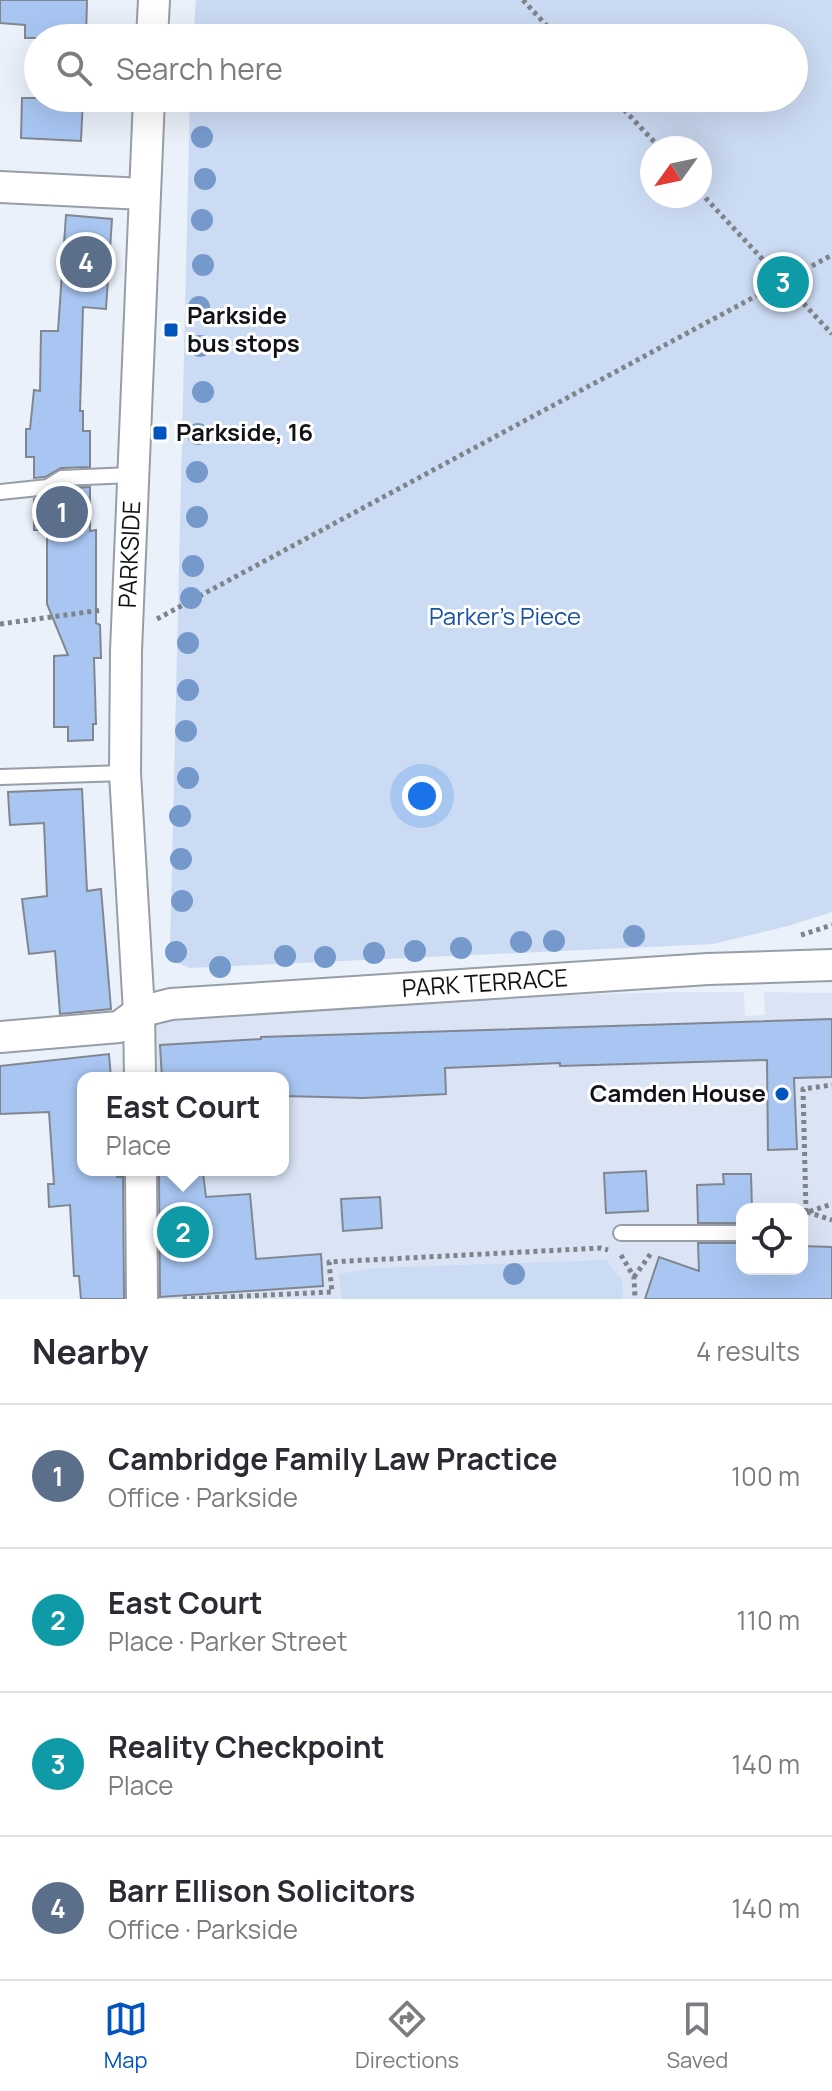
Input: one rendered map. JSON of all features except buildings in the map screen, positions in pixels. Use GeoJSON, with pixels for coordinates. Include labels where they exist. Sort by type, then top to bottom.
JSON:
{"type":"FeatureCollection","features":[{"type":"Feature","properties":{"kind":"street"},"geometry":{"type":"LineString","coordinates":[[153,24],[154,0]]}},
{"type":"Feature","properties":{"kind":"street","name":"PARKSIDE"},"geometry":{"type":"LineString","coordinates":[[140,1072],[125,773],[139,614],[131,475],[148,112]]}},
{"type":"Feature","properties":{"kind":"street"},"geometry":{"type":"LineString","coordinates":[[0,187],[144,194]]}},
{"type":"Feature","properties":{"kind":"street","name":"PARK TERRACE"},"geometry":{"type":"LineString","coordinates":[[0,1037],[119,1027],[139,1012],[171,1004],[708,969],[832,965]]}},
{"type":"Feature","properties":{"kind":"street"},"geometry":{"type":"LineString","coordinates":[[141,1176],[142,1299]]}},
{"type":"Feature","properties":{"kind":"lane"},"geometry":{"type":"LineString","coordinates":[[0,492],[48,487],[62,478],[131,475]]}},
{"type":"Feature","properties":{"kind":"lane"},"geometry":{"type":"LineString","coordinates":[[0,777],[125,773]]}},
{"type":"Feature","properties":{"kind":"lane"},"geometry":{"type":"LineString","coordinates":[[621,1233],[736,1233]]}},
{"type":"Feature","properties":{"kind":"path"},"geometry":{"type":"LineString","coordinates":[[523,0],[545,24]]}},
{"type":"Feature","properties":{"kind":"path"},"geometry":{"type":"LineString","coordinates":[[626,112],[649,136]]}},
{"type":"Feature","properties":{"kind":"path"},"geometry":{"type":"LineString","coordinates":[[712,205],[832,334]]}},
{"type":"Feature","properties":{"kind":"path"},"geometry":{"type":"LineString","coordinates":[[0,624],[139,614],[832,255]]}},
{"type":"Feature","properties":{"kind":"path"},"geometry":{"type":"LineString","coordinates":[[792,938],[832,925]]}},
{"type":"Feature","properties":{"kind":"path"},"geometry":{"type":"LineString","coordinates":[[804,1203],[803,1089],[832,1085]]}},
{"type":"Feature","properties":{"kind":"path"},"geometry":{"type":"LineString","coordinates":[[808,1212],[832,1204]]}},
{"type":"Feature","properties":{"kind":"path"},"geometry":{"type":"LineString","coordinates":[[808,1214],[832,1220]]}},
{"type":"Feature","properties":{"kind":"path"},"geometry":{"type":"LineString","coordinates":[[183,1299],[332,1292],[329,1262],[601,1248],[620,1253],[627,1262],[634,1277],[635,1299]]}},
{"type":"Feature","properties":{"kind":"shaded area"},"geometry":{"type":"Polygon","coordinates":[[[681,992],[744,992],[745,1016],[765,1015],[764,992],[832,993],[832,1299],[156,1299],[155,1278],[166,1267],[155,1176],[289,1176],[289,1072],[149,1072],[148,1055],[155,1020],[520,996],[681,992]]]}},
{"type":"Feature","properties":{"kind":"green space","name":"Parker's Piece"},"geometry":{"type":"Polygon","coordinates":[[[196,0],[832,0],[832,912],[713,944],[190,968],[175,962],[170,949],[190,112],[808,112],[808,24],[194,24],[196,0]]]}},
{"type":"Feature","properties":{"kind":"green space"},"geometry":{"type":"Polygon","coordinates":[[[606,1260],[622,1280],[623,1299],[342,1299],[339,1274],[376,1268],[606,1260]]]}},
{"type":"Feature","properties":{"kind":"place","name":"Barr Ellison Solicitors"},"geometry":{"type":"Point","coordinates":[86,262]}},
{"type":"Feature","properties":{"kind":"place","name":"Reality Checkpoint"},"geometry":{"type":"Point","coordinates":[783,282]}},
{"type":"Feature","properties":{"kind":"place","name":"Parkside bus stops"},"geometry":{"type":"Point","coordinates":[171,330]}},
{"type":"Feature","properties":{"kind":"place","name":"Parkside, 16"},"geometry":{"type":"Point","coordinates":[160,433]}},
{"type":"Feature","properties":{"kind":"place","name":"Cambridge Family Law Practice"},"geometry":{"type":"Point","coordinates":[62,512]}},
{"type":"Feature","properties":{"kind":"place","name":"Camden House"},"geometry":{"type":"Point","coordinates":[782,1094]}},
{"type":"Feature","properties":{"kind":"place","name":"East Court"},"geometry":{"type":"Point","coordinates":[183,1232]}}]}
